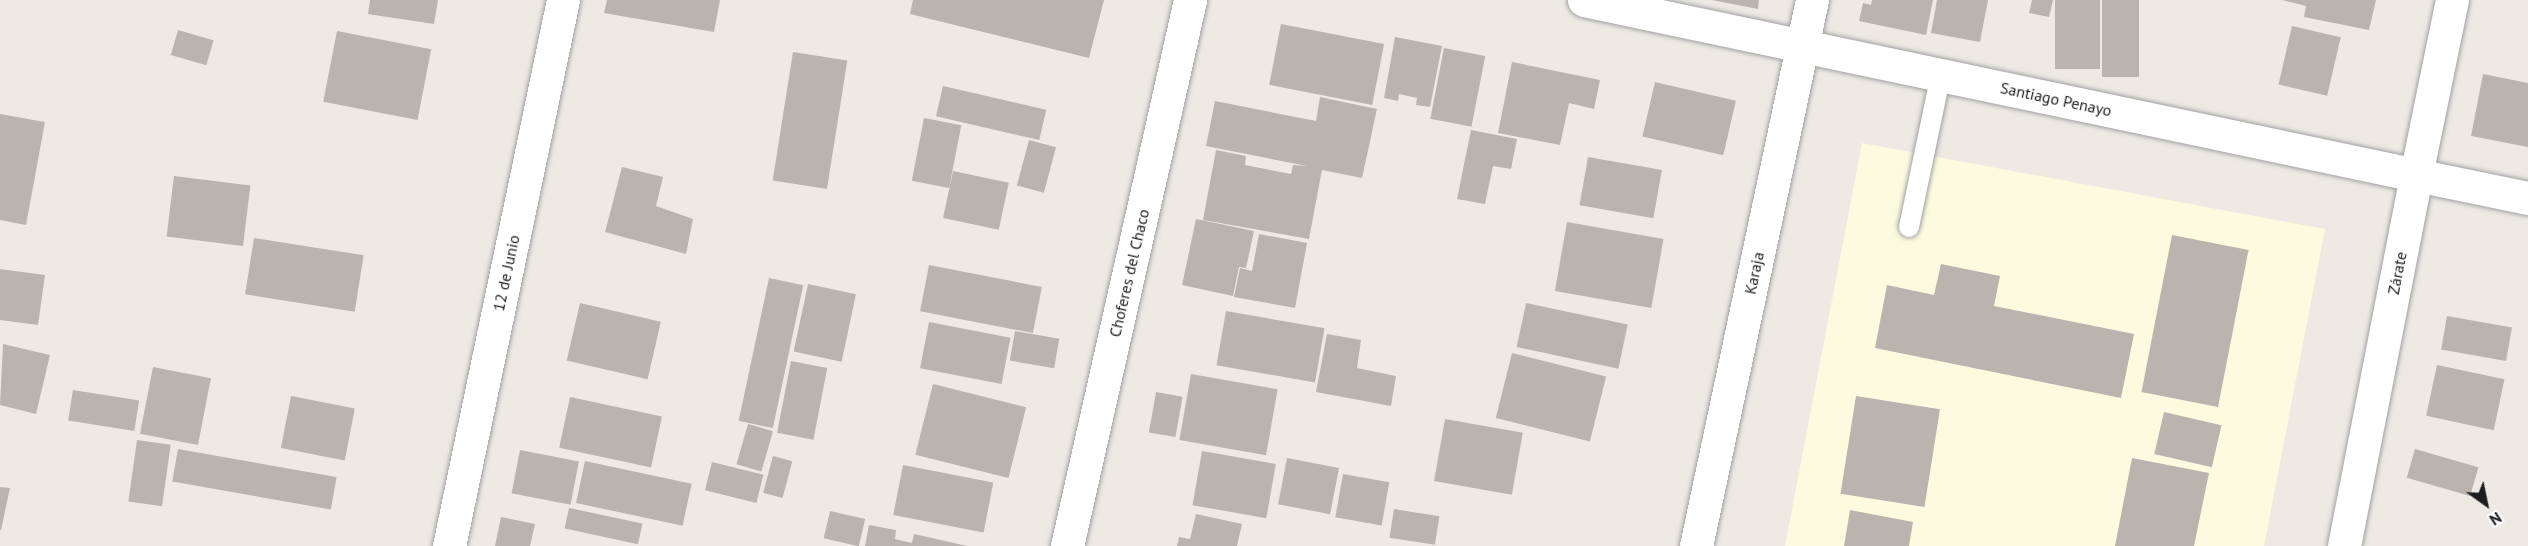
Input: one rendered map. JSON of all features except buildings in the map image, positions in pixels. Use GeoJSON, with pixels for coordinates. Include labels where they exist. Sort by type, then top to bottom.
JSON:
{"type":"FeatureCollection","features":[{"type":"Feature","properties":{"kind":"street","name":"12 de Junio"},"geometry":{"type":"LineString","coordinates":[[449,546],[563,0]]}},
{"type":"Feature","properties":{"kind":"street","name":"Choferes del Chaco"},"geometry":{"type":"LineString","coordinates":[[1067,546],[1190,0]]}},
{"type":"Feature","properties":{"kind":"street","name":"Santiago Penayo"},"geometry":{"type":"LineString","coordinates":[[1584,0],[2528,198]]}},
{"type":"Feature","properties":{"kind":"street","name":"Karaja"},"geometry":{"type":"LineString","coordinates":[[1696,546],[1812,0]]}},
{"type":"Feature","properties":{"kind":"street","name":"Zárate"},"geometry":{"type":"LineString","coordinates":[[2344,546],[2452,0]]}},
{"type":"Feature","properties":{"kind":"lane"},"geometry":{"type":"LineString","coordinates":[[1910,227],[1941,74]]}},
{"type":"Feature","properties":{"kind":"shaded area"},"geometry":{"type":"Polygon","coordinates":[[[1862,143],[2325,229],[2264,546],[1785,546],[1862,143]]]}}]}
